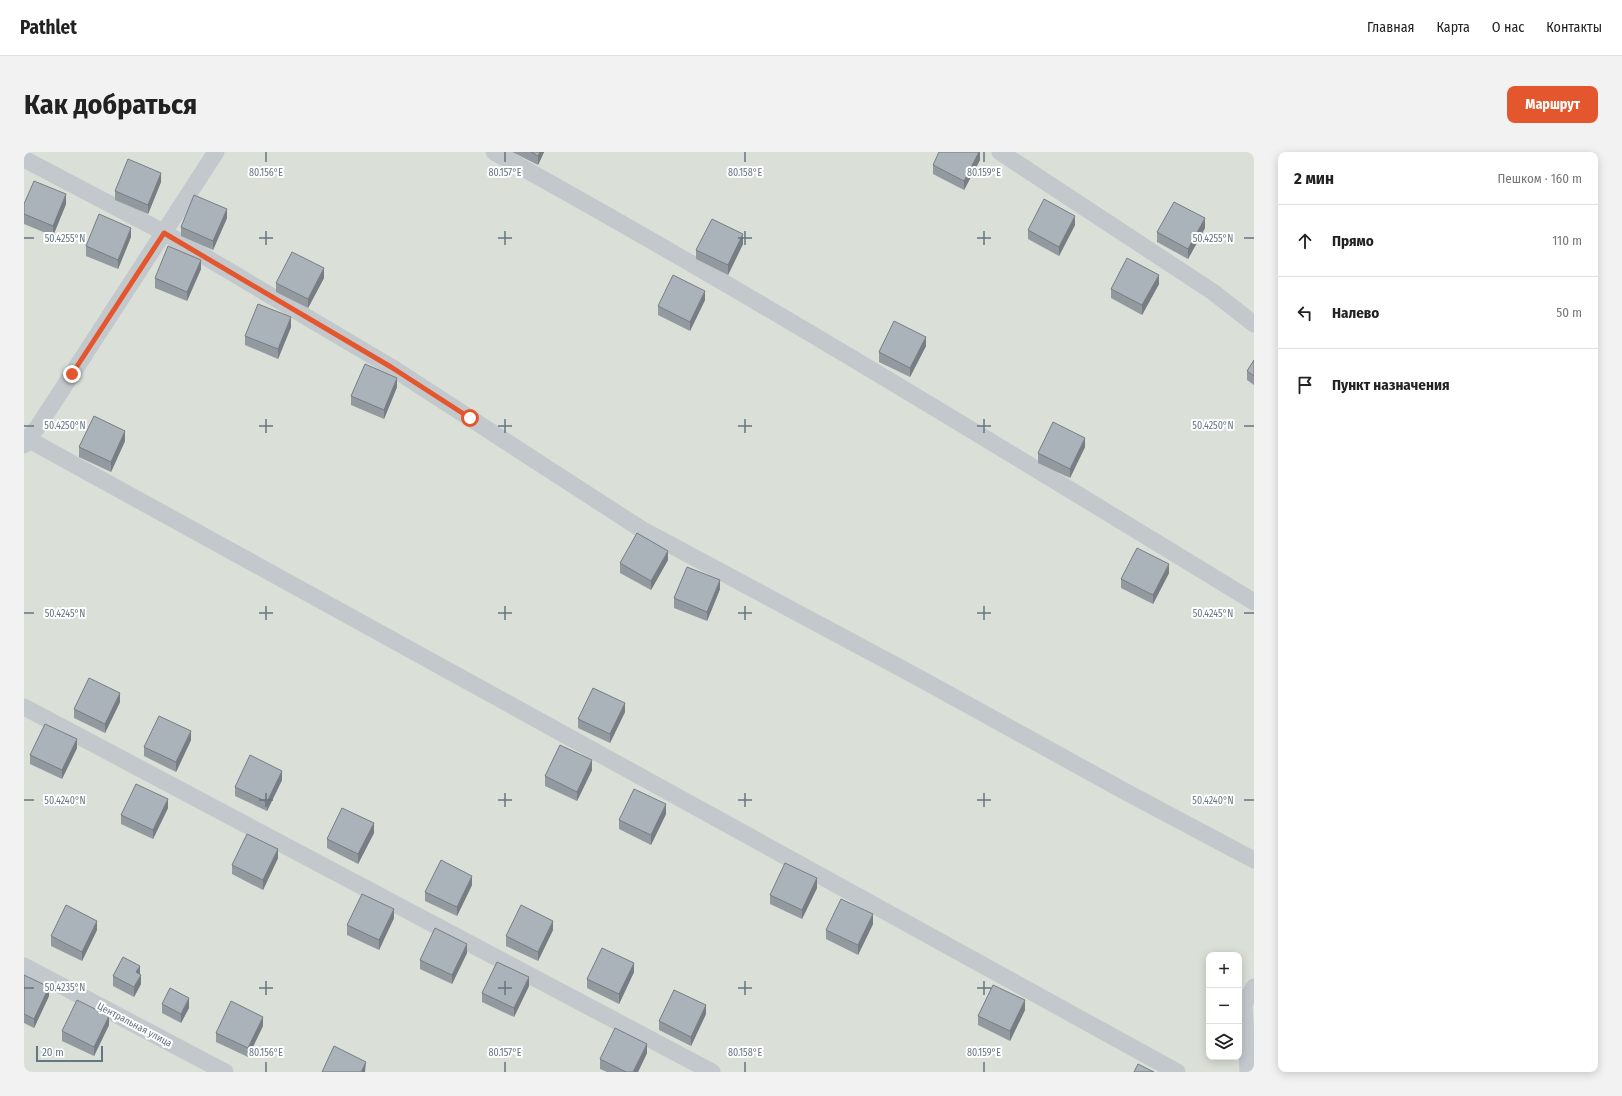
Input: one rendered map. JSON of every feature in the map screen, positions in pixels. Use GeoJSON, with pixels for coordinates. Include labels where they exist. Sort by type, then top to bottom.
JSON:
{"type":"FeatureCollection","features":[{"type":"Feature","properties":{"kind":"street"},"geometry":{"type":"LineString","coordinates":[[216,152],[164,233],[25,440],[1177,1072]]}},
{"type":"Feature","properties":{"kind":"street"},"geometry":{"type":"LineString","coordinates":[[494,152],[617,220],[930,405],[1254,602]]}},
{"type":"Feature","properties":{"kind":"street"},"geometry":{"type":"LineString","coordinates":[[1000,152],[1213,292],[1254,324]]}},
{"type":"Feature","properties":{"kind":"street"},"geometry":{"type":"LineString","coordinates":[[24,159],[164,233],[391,367],[641,529],[914,675],[1126,792],[1254,860]]}},
{"type":"Feature","properties":{"kind":"street"},"geometry":{"type":"LineString","coordinates":[[24,707],[712,1072]]}},
{"type":"Feature","properties":{"kind":"street","name":"Центральная улица"},"geometry":{"type":"LineString","coordinates":[[24,966],[225,1072]]}},
{"type":"Feature","properties":{"kind":"street"},"geometry":{"type":"LineString","coordinates":[[1248,1072],[1244,1004],[1254,987]]}},
{"type":"Feature","properties":{"kind":"shaded area"},"geometry":{"type":"Polygon","coordinates":[[[24,152],[1254,152],[1254,1072],[24,1072],[24,152]]]}},
{"type":"Feature","properties":{"kind":"building"},"geometry":{"type":"Polygon","coordinates":[[[531,152],[540,152],[538,156],[531,152]]]}},
{"type":"Feature","properties":{"kind":"building"},"geometry":{"type":"Polygon","coordinates":[[[939,152],[979,152],[964,181],[933,165],[939,152]]]}},
{"type":"Feature","properties":{"kind":"building"},"geometry":{"type":"Polygon","coordinates":[[[128,159],[161,173],[148,205],[115,191],[128,159]]]}},
{"type":"Feature","properties":{"kind":"building"},"geometry":{"type":"Polygon","coordinates":[[[34,181],[66,194],[53,226],[24,214],[24,204],[34,181]]]}},
{"type":"Feature","properties":{"kind":"building"},"geometry":{"type":"Polygon","coordinates":[[[194,195],[227,209],[213,241],[181,227],[194,195]]]}},
{"type":"Feature","properties":{"kind":"building"},"geometry":{"type":"Polygon","coordinates":[[[1044,199],[1075,216],[1059,247],[1028,230],[1044,199]]]}},
{"type":"Feature","properties":{"kind":"building"},"geometry":{"type":"Polygon","coordinates":[[[1174,202],[1205,218],[1188,249],[1157,232],[1174,202]]]}},
{"type":"Feature","properties":{"kind":"building"},"geometry":{"type":"Polygon","coordinates":[[[99,214],[131,228],[118,260],[86,246],[99,214]]]}},
{"type":"Feature","properties":{"kind":"building"},"geometry":{"type":"Polygon","coordinates":[[[712,219],[743,234],[728,265],[696,250],[712,219]]]}},
{"type":"Feature","properties":{"kind":"building"},"geometry":{"type":"Polygon","coordinates":[[[168,246],[201,260],[187,292],[155,278],[168,246]]]}},
{"type":"Feature","properties":{"kind":"building"},"geometry":{"type":"Polygon","coordinates":[[[292,252],[324,268],[308,299],[276,283],[292,252]]]}},
{"type":"Feature","properties":{"kind":"building"},"geometry":{"type":"Polygon","coordinates":[[[1127,258],[1159,275],[1142,305],[1111,289],[1127,258]]]}},
{"type":"Feature","properties":{"kind":"building"},"geometry":{"type":"Polygon","coordinates":[[[673,275],[705,291],[690,322],[658,306],[673,275]]]}},
{"type":"Feature","properties":{"kind":"building"},"geometry":{"type":"Polygon","coordinates":[[[258,304],[291,317],[278,349],[245,336],[258,304]]]}},
{"type":"Feature","properties":{"kind":"building"},"geometry":{"type":"Polygon","coordinates":[[[894,321],[926,337],[910,368],[879,352],[894,321]]]}},
{"type":"Feature","properties":{"kind":"building"},"geometry":{"type":"Polygon","coordinates":[[[1254,360],[1254,376],[1247,371],[1254,360]]]}},
{"type":"Feature","properties":{"kind":"building"},"geometry":{"type":"Polygon","coordinates":[[[365,364],[397,378],[384,410],[351,396],[365,364]]]}},
{"type":"Feature","properties":{"kind":"building"},"geometry":{"type":"Polygon","coordinates":[[[94,416],[125,431],[111,462],[79,447],[94,416]]]}},
{"type":"Feature","properties":{"kind":"building"},"geometry":{"type":"Polygon","coordinates":[[[1053,422],[1085,438],[1070,469],[1038,453],[1053,422]]]}},
{"type":"Feature","properties":{"kind":"building"},"geometry":{"type":"Polygon","coordinates":[[[637,533],[668,551],[651,581],[620,563],[637,533]]]}},
{"type":"Feature","properties":{"kind":"building"},"geometry":{"type":"Polygon","coordinates":[[[1137,548],[1169,564],[1153,595],[1121,579],[1137,548]]]}},
{"type":"Feature","properties":{"kind":"building"},"geometry":{"type":"Polygon","coordinates":[[[687,567],[720,580],[707,612],[674,598],[687,567]]]}},
{"type":"Feature","properties":{"kind":"building"},"geometry":{"type":"Polygon","coordinates":[[[89,678],[120,693],[105,724],[74,709],[89,678]]]}},
{"type":"Feature","properties":{"kind":"building"},"geometry":{"type":"Polygon","coordinates":[[[593,688],[625,703],[610,734],[578,719],[593,688]]]}},
{"type":"Feature","properties":{"kind":"building"},"geometry":{"type":"Polygon","coordinates":[[[159,716],[191,731],[176,762],[144,747],[159,716]]]}},
{"type":"Feature","properties":{"kind":"building"},"geometry":{"type":"Polygon","coordinates":[[[45,724],[77,739],[62,770],[30,755],[45,724]]]}},
{"type":"Feature","properties":{"kind":"building"},"geometry":{"type":"Polygon","coordinates":[[[560,745],[592,760],[577,792],[545,776],[560,745]]]}},
{"type":"Feature","properties":{"kind":"building"},"geometry":{"type":"Polygon","coordinates":[[[250,755],[282,771],[267,802],[235,787],[250,755]]]}},
{"type":"Feature","properties":{"kind":"building"},"geometry":{"type":"Polygon","coordinates":[[[136,784],[168,799],[153,830],[121,815],[136,784]]]}},
{"type":"Feature","properties":{"kind":"building"},"geometry":{"type":"Polygon","coordinates":[[[634,789],[666,804],[651,835],[619,820],[634,789]]]}},
{"type":"Feature","properties":{"kind":"building"},"geometry":{"type":"Polygon","coordinates":[[[342,808],[374,823],[358,854],[327,839],[342,808]]]}},
{"type":"Feature","properties":{"kind":"building"},"geometry":{"type":"Polygon","coordinates":[[[247,834],[278,849],[263,880],[232,865],[247,834]]]}},
{"type":"Feature","properties":{"kind":"building"},"geometry":{"type":"Polygon","coordinates":[[[441,860],[472,876],[457,907],[425,892],[441,860]]]}},
{"type":"Feature","properties":{"kind":"building"},"geometry":{"type":"Polygon","coordinates":[[[785,863],[817,878],[802,910],[770,895],[785,863]]]}},
{"type":"Feature","properties":{"kind":"building"},"geometry":{"type":"Polygon","coordinates":[[[362,894],[394,909],[379,940],[347,925],[362,894]]]}},
{"type":"Feature","properties":{"kind":"building"},"geometry":{"type":"Polygon","coordinates":[[[841,899],[873,914],[858,945],[826,930],[841,899]]]}},
{"type":"Feature","properties":{"kind":"building"},"geometry":{"type":"Polygon","coordinates":[[[66,905],[97,921],[82,952],[51,936],[66,905]]]}},
{"type":"Feature","properties":{"kind":"building"},"geometry":{"type":"Polygon","coordinates":[[[521,905],[553,921],[538,952],[506,936],[521,905]]]}},
{"type":"Feature","properties":{"kind":"building"},"geometry":{"type":"Polygon","coordinates":[[[435,928],[467,944],[452,975],[420,960],[435,928]]]}},
{"type":"Feature","properties":{"kind":"building"},"geometry":{"type":"Polygon","coordinates":[[[602,948],[634,963],[619,994],[587,979],[602,948]]]}},
{"type":"Feature","properties":{"kind":"building"},"geometry":{"type":"Polygon","coordinates":[[[123,957],[140,966],[136,972],[141,975],[134,987],[113,976],[123,957]]]}},
{"type":"Feature","properties":{"kind":"building"},"geometry":{"type":"Polygon","coordinates":[[[497,962],[529,977],[514,1008],[482,993],[497,962]]]}},
{"type":"Feature","properties":{"kind":"building"},"geometry":{"type":"Polygon","coordinates":[[[24,975],[49,987],[34,1019],[24,1014],[24,975]]]}},
{"type":"Feature","properties":{"kind":"building"},"geometry":{"type":"Polygon","coordinates":[[[993,985],[1025,1000],[1010,1031],[978,1016],[993,985]]]}},
{"type":"Feature","properties":{"kind":"building"},"geometry":{"type":"Polygon","coordinates":[[[170,988],[189,998],[181,1014],[162,1004],[170,988]]]}},
{"type":"Feature","properties":{"kind":"building"},"geometry":{"type":"Polygon","coordinates":[[[674,990],[706,1005],[691,1037],[659,1021],[674,990]]]}},
{"type":"Feature","properties":{"kind":"building"},"geometry":{"type":"Polygon","coordinates":[[[77,1000],[109,1016],[94,1047],[62,1031],[77,1000]]]}},
{"type":"Feature","properties":{"kind":"building"},"geometry":{"type":"Polygon","coordinates":[[[231,1001],[263,1017],[248,1048],[216,1033],[231,1001]]]}},
{"type":"Feature","properties":{"kind":"building"},"geometry":{"type":"Polygon","coordinates":[[[615,1028],[647,1044],[633,1072],[626,1072],[600,1059],[615,1028]]]}},
{"type":"Feature","properties":{"kind":"building"},"geometry":{"type":"Polygon","coordinates":[[[334,1046],[366,1062],[361,1072],[322,1072],[334,1046]]]}},
{"type":"Feature","properties":{"kind":"building"},"geometry":{"type":"Polygon","coordinates":[[[1138,1064],[1154,1072],[1134,1072],[1138,1064]]]}},
{"type":"Feature","properties":{"kind":"route"},"geometry":{"type":"LineString","coordinates":[[72,374],[164,233],[391,367],[470,418]]}}]}
